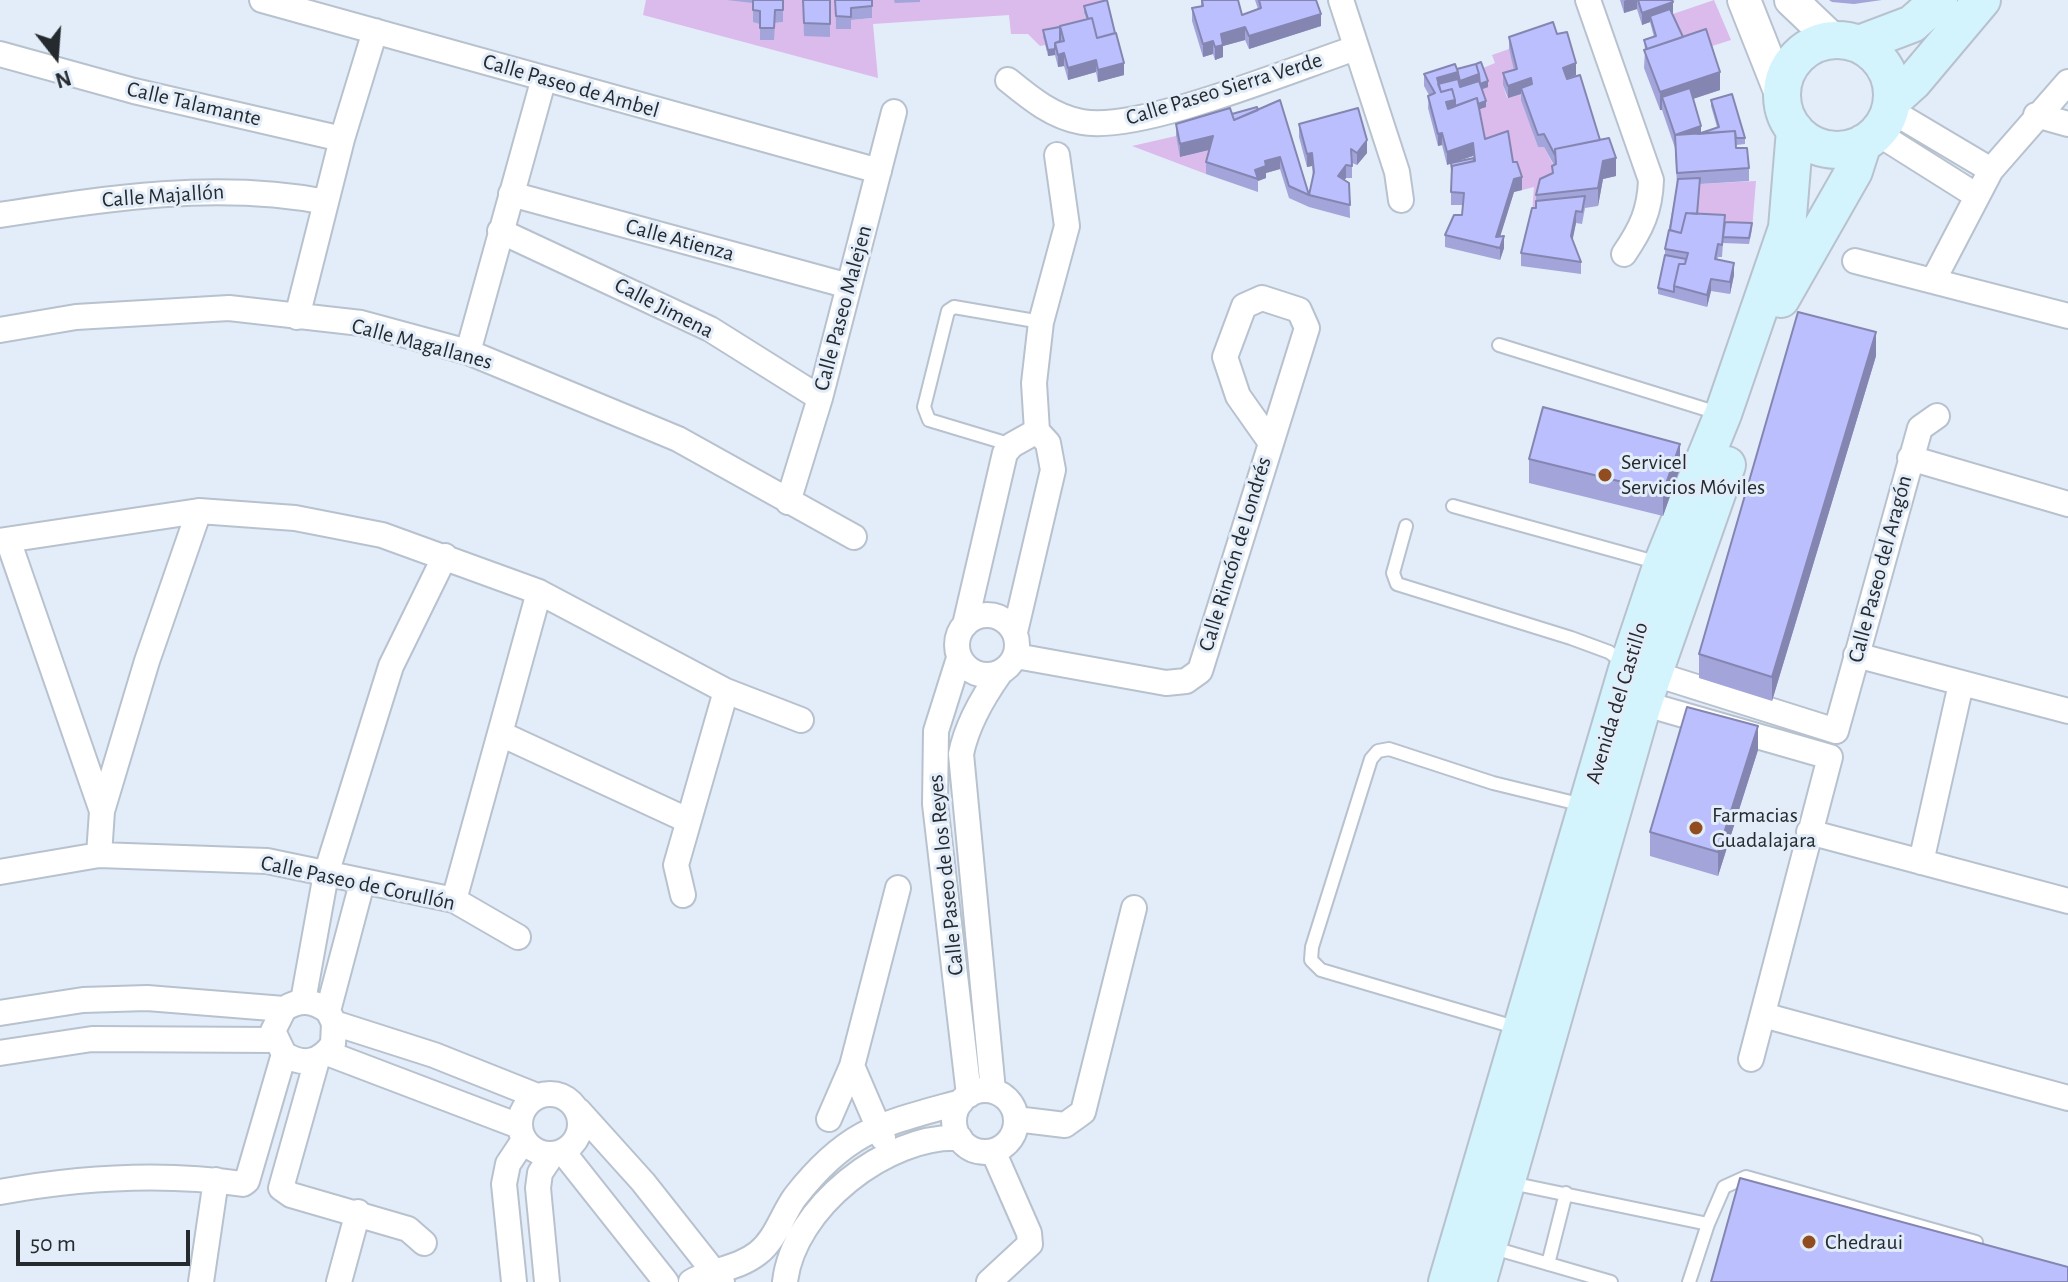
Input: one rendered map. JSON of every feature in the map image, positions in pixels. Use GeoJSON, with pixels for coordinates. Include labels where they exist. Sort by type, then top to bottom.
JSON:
{"type":"FeatureCollection","features":[{"type":"Feature","properties":{"kind":"main road"},"geometry":{"type":"LineString","coordinates":[[1939,0],[1912,24],[1846,42],[1816,44],[1796,58],[1784,80],[1782,96],[1785,114],[1795,130],[1809,142],[1826,149],[1845,149],[1881,122],[1982,0]]}},
{"type":"Feature","properties":{"kind":"main road"},"geometry":{"type":"LineString","coordinates":[[1846,42],[1885,67],[1892,84],[1881,122]]}},
{"type":"Feature","properties":{"kind":"main road","name":"Avenida del Castillo"},"geometry":{"type":"LineString","coordinates":[[1447,1282],[1474,1243],[1636,685],[1732,418],[1774,315],[1881,122]]}},
{"type":"Feature","properties":{"kind":"main road","name":"Avenida del Castillo"},"geometry":{"type":"LineString","coordinates":[[1636,685],[1662,564],[1732,418],[1787,228],[1795,130]]}},
{"type":"Feature","properties":{"kind":"main road","name":"Avenida del Castillo"},"geometry":{"type":"LineString","coordinates":[[1474,1243],[1478,1282]]}},
{"type":"Feature","properties":{"kind":"street","name":"Calle Paseo de Ambel"},"geometry":{"type":"LineString","coordinates":[[262,0],[879,171]]}},
{"type":"Feature","properties":{"kind":"street"},"geometry":{"type":"LineString","coordinates":[[1341,0],[1397,172],[1401,200]]}},
{"type":"Feature","properties":{"kind":"street"},"geometry":{"type":"LineString","coordinates":[[1588,0],[1651,180],[1650,204],[1643,225],[1624,254]]}},
{"type":"Feature","properties":{"kind":"street"},"geometry":{"type":"LineString","coordinates":[[1744,0],[1782,96]]}},
{"type":"Feature","properties":{"kind":"street"},"geometry":{"type":"LineString","coordinates":[[1791,0],[1846,42]]}},
{"type":"Feature","properties":{"kind":"street"},"geometry":{"type":"LineString","coordinates":[[297,317],[342,139],[375,31]]}},
{"type":"Feature","properties":{"kind":"street","name":"Calle Paseo Sierra Verde"},"geometry":{"type":"LineString","coordinates":[[1008,80],[1044,108],[1083,123],[1118,122],[1162,113],[1356,48]]}},
{"type":"Feature","properties":{"kind":"street","name":"Calle Talamante"},"geometry":{"type":"LineString","coordinates":[[0,54],[134,91],[342,139]]}},
{"type":"Feature","properties":{"kind":"street"},"geometry":{"type":"LineString","coordinates":[[468,352],[544,78]]}},
{"type":"Feature","properties":{"kind":"street"},"geometry":{"type":"LineString","coordinates":[[1933,281],[1991,170],[2068,82]]}},
{"type":"Feature","properties":{"kind":"street","name":"Calle Paseo Malejen"},"geometry":{"type":"LineString","coordinates":[[788,502],[820,398],[894,112]]}},
{"type":"Feature","properties":{"kind":"street"},"geometry":{"type":"LineString","coordinates":[[2036,115],[2068,124]]}},
{"type":"Feature","properties":{"kind":"street"},"geometry":{"type":"LineString","coordinates":[[1881,122],[1991,170]]}},
{"type":"Feature","properties":{"kind":"street"},"geometry":{"type":"LineString","coordinates":[[1881,122],[1977,196]]}},
{"type":"Feature","properties":{"kind":"street","name":"Calle Paseo de los Reyes"},"geometry":{"type":"LineString","coordinates":[[993,1091],[961,754],[964,739],[983,697],[1011,654],[1053,470],[1048,443],[1037,431],[1034,383],[1041,322],[1067,226],[1057,155]]}},
{"type":"Feature","properties":{"kind":"street","name":"Calle Majallón"},"geometry":{"type":"LineString","coordinates":[[0,215],[80,202],[213,191],[279,192],[326,202]]}},
{"type":"Feature","properties":{"kind":"street","name":"Calle Atienza"},"geometry":{"type":"LineString","coordinates":[[511,194],[849,286]]}},
{"type":"Feature","properties":{"kind":"street","name":"Calle Jimena"},"geometry":{"type":"LineString","coordinates":[[500,231],[710,329],[820,398]]}},
{"type":"Feature","properties":{"kind":"street"},"geometry":{"type":"LineString","coordinates":[[1855,261],[2068,316]]}},
{"type":"Feature","properties":{"kind":"street","name":"Calle Rincón de Londrés"},"geometry":{"type":"LineString","coordinates":[[1011,654],[1166,683],[1186,681],[1200,671],[1269,440],[1307,328],[1299,310],[1262,298],[1244,306],[1225,357],[1238,396],[1269,440]]}},
{"type":"Feature","properties":{"kind":"street","name":"Calle Magallanes"},"geometry":{"type":"LineString","coordinates":[[0,330],[76,317],[229,308],[361,323],[468,352],[678,439],[854,537]]}},
{"type":"Feature","properties":{"kind":"street","name":"Calle Paseo del Aragón"},"geometry":{"type":"LineString","coordinates":[[1796,719],[1836,731],[1910,458],[1920,428],[1937,416]]}},
{"type":"Feature","properties":{"kind":"street"},"geometry":{"type":"LineString","coordinates":[[965,625],[1005,453],[1012,445],[1037,431]]}},
{"type":"Feature","properties":{"kind":"street"},"geometry":{"type":"LineString","coordinates":[[1910,458],[2068,504]]}},
{"type":"Feature","properties":{"kind":"street"},"geometry":{"type":"LineString","coordinates":[[99,855],[102,811],[147,661],[199,511]]}},
{"type":"Feature","properties":{"kind":"street"},"geometry":{"type":"LineString","coordinates":[[102,811],[4,540],[199,511],[295,518],[382,535],[539,592],[726,691],[801,720]]}},
{"type":"Feature","properties":{"kind":"street"},"geometry":{"type":"LineString","coordinates":[[0,1192],[116,1177],[216,1180],[243,1184],[247,1181],[279,1047],[275,1023],[293,1005],[326,874],[391,666],[445,556]]}},
{"type":"Feature","properties":{"kind":"street"},"geometry":{"type":"LineString","coordinates":[[454,900],[539,592]]}},
{"type":"Feature","properties":{"kind":"street"},"geometry":{"type":"LineString","coordinates":[[998,616],[1011,654],[977,674],[959,658],[958,635],[974,617],[998,616]]}},
{"type":"Feature","properties":{"kind":"street"},"geometry":{"type":"LineString","coordinates":[[1856,655],[2068,711]]}},
{"type":"Feature","properties":{"kind":"street","name":"Calle Paseo de los Reyes"},"geometry":{"type":"LineString","coordinates":[[959,658],[936,731],[935,804],[965,1099]]}},
{"type":"Feature","properties":{"kind":"street"},"geometry":{"type":"LineString","coordinates":[[1921,862],[1961,684]]}},
{"type":"Feature","properties":{"kind":"street"},"geometry":{"type":"LineString","coordinates":[[1636,685],[1796,719],[1789,745]]}},
{"type":"Feature","properties":{"kind":"street"},"geometry":{"type":"LineString","coordinates":[[1636,685],[1789,745],[1830,757],[1751,1059]]}},
{"type":"Feature","properties":{"kind":"street"},"geometry":{"type":"LineString","coordinates":[[683,895],[676,865],[726,691]]}},
{"type":"Feature","properties":{"kind":"street"},"geometry":{"type":"LineString","coordinates":[[501,734],[687,820]]}},
{"type":"Feature","properties":{"kind":"street"},"geometry":{"type":"LineString","coordinates":[[1809,832],[2068,901]]}},
{"type":"Feature","properties":{"kind":"street","name":"Calle Paseo de Corullón"},"geometry":{"type":"LineString","coordinates":[[0,872],[99,855],[267,861],[454,900],[518,937]]}},
{"type":"Feature","properties":{"kind":"street"},"geometry":{"type":"LineString","coordinates":[[362,883],[331,1017],[335,1033],[322,1056],[281,1188],[291,1195],[408,1229],[424,1243]]}},
{"type":"Feature","properties":{"kind":"street"},"geometry":{"type":"LineString","coordinates":[[829,1119],[852,1066],[898,888]]}},
{"type":"Feature","properties":{"kind":"street"},"geometry":{"type":"LineString","coordinates":[[1016,1119],[1065,1125],[1083,1112],[1134,908]]}},
{"type":"Feature","properties":{"kind":"street"},"geometry":{"type":"LineString","coordinates":[[0,1013],[83,1000],[316,1003],[331,1017],[537,1096],[561,1095],[643,1182],[719,1278]]}},
{"type":"Feature","properties":{"kind":"street"},"geometry":{"type":"LineString","coordinates":[[1763,1015],[2068,1098]]}},
{"type":"Feature","properties":{"kind":"street"},"geometry":{"type":"LineString","coordinates":[[0,1053],[92,1039],[279,1047],[306,1063],[322,1056],[522,1133],[541,1153],[558,1153]]}},
{"type":"Feature","properties":{"kind":"street"},"geometry":{"type":"LineString","coordinates":[[852,1066],[876,1126],[891,1151]]}},
{"type":"Feature","properties":{"kind":"street"},"geometry":{"type":"LineString","coordinates":[[691,1282],[719,1278],[755,1256],[768,1245],[789,1205],[816,1170],[876,1126],[965,1099],[993,1091],[1010,1102],[1016,1119],[1010,1139],[993,1151],[975,1150],[960,1138],[954,1120],[965,1099]]}},
{"type":"Feature","properties":{"kind":"street"},"geometry":{"type":"LineString","coordinates":[[514,1282],[504,1184],[508,1164],[522,1133],[521,1114],[537,1096]]}},
{"type":"Feature","properties":{"kind":"street"},"geometry":{"type":"LineString","coordinates":[[547,1282],[538,1188],[540,1173],[579,1134],[579,1111]]}},
{"type":"Feature","properties":{"kind":"street"},"geometry":{"type":"LineString","coordinates":[[785,1282],[789,1260],[800,1237],[826,1202],[891,1151],[938,1137],[960,1138]]}},
{"type":"Feature","properties":{"kind":"street"},"geometry":{"type":"LineString","coordinates":[[989,1282],[1030,1244],[1029,1233],[993,1151]]}},
{"type":"Feature","properties":{"kind":"street"},"geometry":{"type":"LineString","coordinates":[[558,1153],[666,1282]]}},
{"type":"Feature","properties":{"kind":"street"},"geometry":{"type":"LineString","coordinates":[[201,1282],[216,1180]]}},
{"type":"Feature","properties":{"kind":"street"},"geometry":{"type":"LineString","coordinates":[[339,1282],[358,1212]]}},
{"type":"Feature","properties":{"kind":"lane"},"geometry":{"type":"LineString","coordinates":[[1012,445],[929,420],[924,407],[948,311],[962,306],[1041,322]]}},
{"type":"Feature","properties":{"kind":"lane"},"geometry":{"type":"LineString","coordinates":[[1499,345],[1732,418]]}},
{"type":"Feature","properties":{"kind":"lane"},"geometry":{"type":"LineString","coordinates":[[1453,506],[1662,564]]}},
{"type":"Feature","properties":{"kind":"lane"},"geometry":{"type":"LineString","coordinates":[[1406,526],[1393,573],[1397,584],[1609,652],[1636,685]]}},
{"type":"Feature","properties":{"kind":"lane"},"geometry":{"type":"LineString","coordinates":[[1535,1033],[1321,970],[1311,960],[1312,947],[1371,759],[1378,751],[1389,749],[1599,810]]}},
{"type":"Feature","properties":{"kind":"lane"},"geometry":{"type":"LineString","coordinates":[[1689,1282],[1724,1187],[1733,1180],[1746,1177],[1991,1246]]}},
{"type":"Feature","properties":{"kind":"lane"},"geometry":{"type":"LineString","coordinates":[[1492,1179],[1708,1224]]}},
{"type":"Feature","properties":{"kind":"lane"},"geometry":{"type":"LineString","coordinates":[[1548,1264],[1566,1193]]}},
{"type":"Feature","properties":{"kind":"lane"},"geometry":{"type":"LineString","coordinates":[[1474,1243],[1611,1282]]}},
{"type":"Feature","properties":{"kind":"shaded area"},"geometry":{"type":"Polygon","coordinates":[[[646,0],[740,0],[759,4],[760,24],[773,40],[775,23],[783,22],[783,0],[803,0],[829,37],[830,0],[835,0],[836,28],[851,29],[851,20],[872,18],[871,0],[1106,0],[1107,7],[1084,13],[1088,31],[1044,36],[1045,45],[1040,46],[1028,34],[1011,34],[1009,15],[873,24],[878,78],[643,15],[646,0]]]}},
{"type":"Feature","properties":{"kind":"shaded area"},"geometry":{"type":"Polygon","coordinates":[[[1714,0],[1731,40],[1687,54],[1670,15],[1714,0]]]}},
{"type":"Feature","properties":{"kind":"shaded area"},"geometry":{"type":"Polygon","coordinates":[[[1509,49],[1516,70],[1503,85],[1507,98],[1531,91],[1522,101],[1538,147],[1544,147],[1555,168],[1536,213],[1532,214],[1534,187],[1522,190],[1480,137],[1485,135],[1477,111],[1485,107],[1480,90],[1481,69],[1495,63],[1492,55],[1509,49]]]}},
{"type":"Feature","properties":{"kind":"shaded area"},"geometry":{"type":"Polygon","coordinates":[[[1176,136],[1181,157],[1213,149],[1206,174],[1132,146],[1176,136]]]}},
{"type":"Feature","properties":{"kind":"shaded area"},"geometry":{"type":"Polygon","coordinates":[[[1756,181],[1752,230],[1697,226],[1700,184],[1756,181]]]}},
{"type":"Feature","properties":{"kind":"building"},"geometry":{"type":"Polygon","coordinates":[[[753,0],[783,0],[783,10],[775,10],[774,28],[760,28],[760,11],[753,10],[753,0]]]}},
{"type":"Feature","properties":{"kind":"building"},"geometry":{"type":"Polygon","coordinates":[[[803,0],[830,0],[830,24],[804,23],[803,0]]]}},
{"type":"Feature","properties":{"kind":"building"},"geometry":{"type":"Polygon","coordinates":[[[835,0],[872,0],[872,6],[851,8],[851,17],[836,16],[835,0]]]}},
{"type":"Feature","properties":{"kind":"building"},"geometry":{"type":"Polygon","coordinates":[[[1107,0],[1115,33],[1097,38],[1092,18],[1088,19],[1084,6],[1107,0]]]}},
{"type":"Feature","properties":{"kind":"building"},"geometry":{"type":"Polygon","coordinates":[[[1202,0],[1238,0],[1242,15],[1261,8],[1259,0],[1316,0],[1321,14],[1249,36],[1245,27],[1221,34],[1223,45],[1215,47],[1213,41],[1203,44],[1192,8],[1203,6],[1202,0]]]}},
{"type":"Feature","properties":{"kind":"building"},"geometry":{"type":"Polygon","coordinates":[[[1638,0],[1672,0],[1673,2],[1642,13],[1638,0]]]}},
{"type":"Feature","properties":{"kind":"building"},"geometry":{"type":"Polygon","coordinates":[[[1670,9],[1683,37],[1647,49],[1644,40],[1656,36],[1650,16],[1670,9]]]}},
{"type":"Feature","properties":{"kind":"building"},"geometry":{"type":"Polygon","coordinates":[[[1092,18],[1097,38],[1116,33],[1124,63],[1098,70],[1096,60],[1068,68],[1064,53],[1058,55],[1055,43],[1064,41],[1060,26],[1092,18]]]}},
{"type":"Feature","properties":{"kind":"building"},"geometry":{"type":"Polygon","coordinates":[[[1553,22],[1557,34],[1567,32],[1576,63],[1563,68],[1567,79],[1580,75],[1600,140],[1555,149],[1555,155],[1544,134],[1538,135],[1521,88],[1532,84],[1531,78],[1508,86],[1503,73],[1517,69],[1509,37],[1553,22]]]}},
{"type":"Feature","properties":{"kind":"building"},"geometry":{"type":"Polygon","coordinates":[[[1060,27],[1060,41],[1055,43],[1055,49],[1048,50],[1043,30],[1060,27]]]}},
{"type":"Feature","properties":{"kind":"building"},"geometry":{"type":"Polygon","coordinates":[[[1706,29],[1720,72],[1660,92],[1644,50],[1706,29]]]}},
{"type":"Feature","properties":{"kind":"building"},"geometry":{"type":"Polygon","coordinates":[[[1481,62],[1488,81],[1480,84],[1476,64],[1481,62]]]}},
{"type":"Feature","properties":{"kind":"building"},"geometry":{"type":"Polygon","coordinates":[[[1455,64],[1458,72],[1437,78],[1441,92],[1452,89],[1455,100],[1446,102],[1448,109],[1477,98],[1485,139],[1508,131],[1513,162],[1517,162],[1522,177],[1514,179],[1496,237],[1504,236],[1500,248],[1445,235],[1454,215],[1462,215],[1464,193],[1451,192],[1452,166],[1475,161],[1473,143],[1447,152],[1442,133],[1438,134],[1428,96],[1435,93],[1424,74],[1455,64]]]}},
{"type":"Feature","properties":{"kind":"building"},"geometry":{"type":"Polygon","coordinates":[[[1476,64],[1479,74],[1460,81],[1457,69],[1476,64]]]}},
{"type":"Feature","properties":{"kind":"building"},"geometry":{"type":"Polygon","coordinates":[[[1458,79],[1460,87],[1479,81],[1486,101],[1478,104],[1477,98],[1455,106],[1452,89],[1441,92],[1438,84],[1458,79]]]}},
{"type":"Feature","properties":{"kind":"building"},"geometry":{"type":"Polygon","coordinates":[[[1690,88],[1701,126],[1675,135],[1662,97],[1690,88]]]}},
{"type":"Feature","properties":{"kind":"building"},"geometry":{"type":"Polygon","coordinates":[[[1732,94],[1745,138],[1736,138],[1735,131],[1698,134],[1719,127],[1711,100],[1732,94]]]}},
{"type":"Feature","properties":{"kind":"building"},"geometry":{"type":"Polygon","coordinates":[[[1280,100],[1309,195],[1289,186],[1280,157],[1265,161],[1266,166],[1255,170],[1258,179],[1206,162],[1213,136],[1180,144],[1176,124],[1230,108],[1234,120],[1280,100]]]}},
{"type":"Feature","properties":{"kind":"building"},"geometry":{"type":"Polygon","coordinates":[[[1257,107],[1258,110],[1234,120],[1232,114],[1257,107]]]}},
{"type":"Feature","properties":{"kind":"building"},"geometry":{"type":"Polygon","coordinates":[[[1358,108],[1367,140],[1357,153],[1351,149],[1352,166],[1346,165],[1338,176],[1349,183],[1350,205],[1309,195],[1314,172],[1312,153],[1307,154],[1299,124],[1358,108]]]}},
{"type":"Feature","properties":{"kind":"building"},"geometry":{"type":"Polygon","coordinates":[[[1735,131],[1736,148],[1747,148],[1749,168],[1677,173],[1675,135],[1735,131]]]}},
{"type":"Feature","properties":{"kind":"building"},"geometry":{"type":"Polygon","coordinates":[[[1609,138],[1616,158],[1603,161],[1598,188],[1536,195],[1540,179],[1553,173],[1555,149],[1609,138]]]}},
{"type":"Feature","properties":{"kind":"building"},"geometry":{"type":"Polygon","coordinates":[[[1474,158],[1474,161],[1452,166],[1452,170],[1451,163],[1474,158]]]}},
{"type":"Feature","properties":{"kind":"building"},"geometry":{"type":"Polygon","coordinates":[[[1700,178],[1697,214],[1686,213],[1681,233],[1670,230],[1678,179],[1700,178]]]}},
{"type":"Feature","properties":{"kind":"building"},"geometry":{"type":"Polygon","coordinates":[[[1585,196],[1582,212],[1576,211],[1571,236],[1581,262],[1521,253],[1536,201],[1585,196]]]}},
{"type":"Feature","properties":{"kind":"building"},"geometry":{"type":"Polygon","coordinates":[[[1686,213],[1725,215],[1722,245],[1718,244],[1715,259],[1734,263],[1730,282],[1711,279],[1707,295],[1674,286],[1679,264],[1685,264],[1688,253],[1665,249],[1669,230],[1681,233],[1686,213]]]}},
{"type":"Feature","properties":{"kind":"building"},"geometry":{"type":"Polygon","coordinates":[[[1725,222],[1752,223],[1749,238],[1723,237],[1725,222]]]}},
{"type":"Feature","properties":{"kind":"building"},"geometry":{"type":"Polygon","coordinates":[[[1665,255],[1686,259],[1685,264],[1679,264],[1674,292],[1658,288],[1665,255]]]}},
{"type":"Feature","properties":{"kind":"building"},"geometry":{"type":"Polygon","coordinates":[[[1798,312],[1876,332],[1772,677],[1699,654],[1798,312]]]}},
{"type":"Feature","properties":{"kind":"building"},"geometry":{"type":"Polygon","coordinates":[[[1543,407],[1680,444],[1663,492],[1529,459],[1543,407]]]}},
{"type":"Feature","properties":{"kind":"building","name":"Farmacias Guadalajara"},"geometry":{"type":"Polygon","coordinates":[[[1687,707],[1758,726],[1718,852],[1650,832],[1687,707]]]}},
{"type":"Feature","properties":{"kind":"building","name":"Chedraui"},"geometry":{"type":"Polygon","coordinates":[[[1740,1178],[2068,1267],[2068,1282],[1711,1282],[1740,1178]]]}},
{"type":"Feature","properties":{"kind":"place","name":"Servicel Servicios Móviles"},"geometry":{"type":"Point","coordinates":[1605,475]}},
{"type":"Feature","properties":{"kind":"place","name":"Farmacias Guadalajara"},"geometry":{"type":"Point","coordinates":[1696,828]}},
{"type":"Feature","properties":{"kind":"place","name":"Chedraui"},"geometry":{"type":"Point","coordinates":[1809,1242]}}]}
